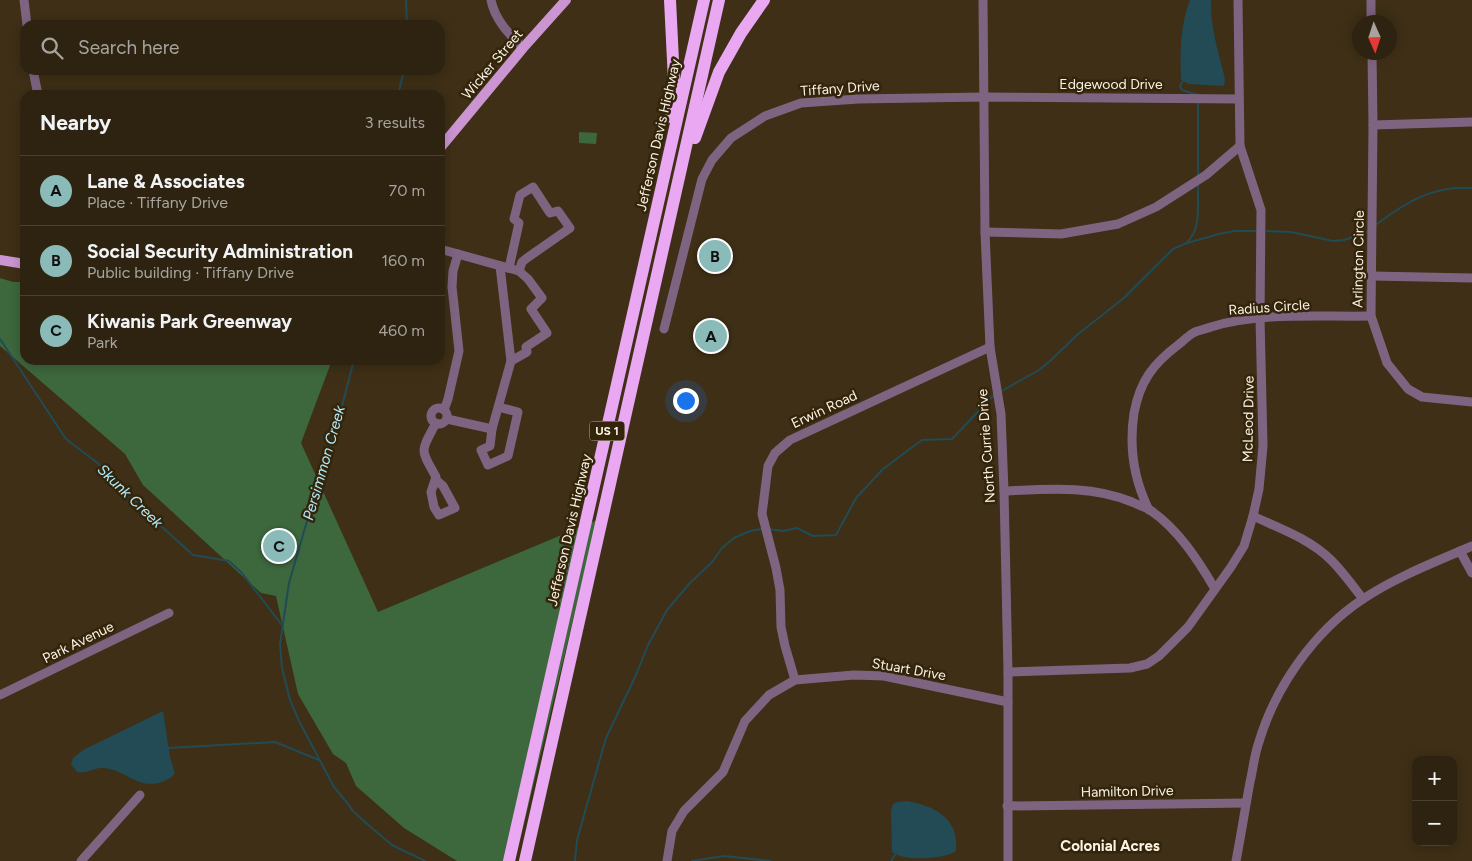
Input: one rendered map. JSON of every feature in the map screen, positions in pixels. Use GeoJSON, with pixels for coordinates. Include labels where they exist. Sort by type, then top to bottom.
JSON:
{"type":"FeatureCollection","features":[{"type":"Feature","properties":{"kind":"highway"},"geometry":{"type":"LineString","coordinates":[[664,174],[674,80],[670,0]]}},
{"type":"Feature","properties":{"kind":"highway","name":"Jefferson Davis Highway"},"geometry":{"type":"LineString","coordinates":[[509,861],[704,0]]}},
{"type":"Feature","properties":{"kind":"highway","name":"US 1"},"geometry":{"type":"LineString","coordinates":[[525,861],[719,0]]}},
{"type":"Feature","properties":{"kind":"highway"},"geometry":{"type":"LineString","coordinates":[[674,197],[719,72],[741,33],[764,0]]}},
{"type":"Feature","properties":{"kind":"main road","name":"Wicker Street"},"geometry":{"type":"LineString","coordinates":[[445,142],[523,48],[566,0]]}},
{"type":"Feature","properties":{"kind":"main road"},"geometry":{"type":"LineString","coordinates":[[0,260],[20,263]]}},
{"type":"Feature","properties":{"kind":"street"},"geometry":{"type":"LineString","coordinates":[[24,0],[26,20]]}},
{"type":"Feature","properties":{"kind":"street"},"geometry":{"type":"LineString","coordinates":[[491,0],[495,14],[501,24],[523,48]]}},
{"type":"Feature","properties":{"kind":"street","name":"North Currie Drive"},"geometry":{"type":"LineString","coordinates":[[983,0],[986,232],[990,347],[1001,414],[1004,491],[1008,672],[1008,861]]}},
{"type":"Feature","properties":{"kind":"street","name":"McLeod Drive"},"geometry":{"type":"LineString","coordinates":[[1008,672],[1130,668],[1147,664],[1159,656],[1188,627],[1244,546],[1259,489],[1263,452],[1260,318],[1261,210],[1240,146],[1238,0]]}},
{"type":"Feature","properties":{"kind":"street"},"geometry":{"type":"LineString","coordinates":[[1371,0],[1371,15]]}},
{"type":"Feature","properties":{"kind":"street","name":"Arlington Circle"},"geometry":{"type":"LineString","coordinates":[[1372,60],[1371,316],[1387,363],[1408,389],[1422,397],[1472,402]]}},
{"type":"Feature","properties":{"kind":"street"},"geometry":{"type":"LineString","coordinates":[[34,75],[37,90]]}},
{"type":"Feature","properties":{"kind":"street","name":"Edgewood Drive"},"geometry":{"type":"LineString","coordinates":[[984,97],[1239,99]]}},
{"type":"Feature","properties":{"kind":"street","name":"Tiffany Drive"},"geometry":{"type":"LineString","coordinates":[[664,329],[702,179],[712,160],[731,138],[765,116],[801,103],[858,99],[984,97]]}},
{"type":"Feature","properties":{"kind":"street"},"geometry":{"type":"LineString","coordinates":[[1373,125],[1472,122]]}},
{"type":"Feature","properties":{"kind":"street"},"geometry":{"type":"LineString","coordinates":[[986,232],[1061,234],[1118,224],[1156,207],[1206,175],[1240,146]]}},
{"type":"Feature","properties":{"kind":"street"},"geometry":{"type":"LineString","coordinates":[[498,407],[518,412],[508,456],[488,465],[481,450],[490,446],[492,429],[498,407],[511,361],[504,267],[520,223],[514,219],[520,195],[533,187],[550,213],[558,211],[570,228],[522,262],[519,271]]}},
{"type":"Feature","properties":{"kind":"street"},"geometry":{"type":"LineString","coordinates":[[445,250],[519,271],[528,279],[542,298],[531,309],[547,333],[526,347],[527,352],[511,361]]}},
{"type":"Feature","properties":{"kind":"street"},"geometry":{"type":"LineString","coordinates":[[436,423],[443,423],[459,350],[452,287],[453,271],[458,254]]}},
{"type":"Feature","properties":{"kind":"street"},"geometry":{"type":"LineString","coordinates":[[1372,276],[1472,278]]}},
{"type":"Feature","properties":{"kind":"street","name":"Radius Circle"},"geometry":{"type":"LineString","coordinates":[[1149,510],[1140,492],[1132,452],[1132,430],[1136,404],[1148,374],[1163,356],[1193,333],[1228,322],[1260,318],[1371,316]]}},
{"type":"Feature","properties":{"kind":"street","name":"Erwin Road"},"geometry":{"type":"LineString","coordinates":[[796,680],[781,627],[780,590],[762,514],[768,466],[775,453],[790,440],[990,347]]}},
{"type":"Feature","properties":{"kind":"street"},"geometry":{"type":"LineString","coordinates":[[436,423],[433,420],[432,414],[437,409],[445,414],[492,429]]}},
{"type":"Feature","properties":{"kind":"street"},"geometry":{"type":"LineString","coordinates":[[436,423],[423,447],[423,453],[436,480]]}},
{"type":"Feature","properties":{"kind":"street"},"geometry":{"type":"LineString","coordinates":[[1004,491],[1064,489],[1092,491],[1119,497],[1149,510],[1178,535],[1198,560],[1215,589]]}},
{"type":"Feature","properties":{"kind":"street"},"geometry":{"type":"LineString","coordinates":[[1253,516],[1291,534],[1318,550],[1330,560],[1363,599]]}},
{"type":"Feature","properties":{"kind":"street"},"geometry":{"type":"LineString","coordinates":[[1236,861],[1257,746],[1267,717],[1298,664],[1324,631],[1363,599],[1404,576],[1472,546]]}},
{"type":"Feature","properties":{"kind":"street"},"geometry":{"type":"LineString","coordinates":[[1460,551],[1472,573]]}},
{"type":"Feature","properties":{"kind":"street","name":"Park Avenue"},"geometry":{"type":"LineString","coordinates":[[0,695],[169,613]]}},
{"type":"Feature","properties":{"kind":"street","name":"Stuart Drive"},"geometry":{"type":"LineString","coordinates":[[667,861],[672,831],[684,810],[723,772],[745,721],[769,695],[796,680],[854,675],[884,676],[1008,702]]}},
{"type":"Feature","properties":{"kind":"street"},"geometry":{"type":"LineString","coordinates":[[81,861],[140,795]]}},
{"type":"Feature","properties":{"kind":"street","name":"Hamilton Drive"},"geometry":{"type":"LineString","coordinates":[[1007,806],[1246,803]]}},
{"type":"Feature","properties":{"kind":"green space"},"geometry":{"type":"Polygon","coordinates":[[[579,132],[597,133],[596,144],[579,143],[579,132]]]}},
{"type":"Feature","properties":{"kind":"green space"},"geometry":{"type":"Polygon","coordinates":[[[0,278],[20,282],[20,363],[0,346],[0,278]]]}},
{"type":"Feature","properties":{"kind":"green space"},"geometry":{"type":"Polygon","coordinates":[[[22,365],[330,365],[301,443],[378,612],[597,520],[515,861],[457,861],[404,828],[356,786],[346,763],[333,754],[298,694],[276,596],[261,593],[143,485],[125,454],[22,365]]]}},
{"type":"Feature","properties":{"kind":"water"},"geometry":{"type":"Polygon","coordinates":[[[1190,0],[1211,0],[1213,30],[1225,79],[1224,86],[1189,84],[1181,80],[1182,29],[1190,0]]]}},
{"type":"Feature","properties":{"kind":"water"},"geometry":{"type":"Polygon","coordinates":[[[163,711],[170,757],[175,773],[167,780],[153,784],[145,783],[111,769],[100,768],[77,772],[71,764],[73,758],[83,750],[163,711]]]}},
{"type":"Feature","properties":{"kind":"water"},"geometry":{"type":"Polygon","coordinates":[[[908,801],[936,811],[950,822],[954,830],[956,851],[932,858],[904,857],[892,852],[891,811],[893,804],[908,801]]]}},
{"type":"Feature","properties":{"kind":"waterway","name":"Persimmon Creek"},"geometry":{"type":"LineString","coordinates":[[406,0],[407,20]]}},
{"type":"Feature","properties":{"kind":"waterway","name":"Persimmon Creek"},"geometry":{"type":"LineString","coordinates":[[399,90],[403,75]]}},
{"type":"Feature","properties":{"kind":"waterway"},"geometry":{"type":"LineString","coordinates":[[1183,81],[1180,86],[1182,90],[1198,95]]}},
{"type":"Feature","properties":{"kind":"waterway"},"geometry":{"type":"LineString","coordinates":[[1198,102],[1198,178]]}},
{"type":"Feature","properties":{"kind":"waterway"},"geometry":{"type":"LineString","coordinates":[[1187,242],[1192,237],[1197,223],[1198,185]]}},
{"type":"Feature","properties":{"kind":"waterway"},"geometry":{"type":"LineString","coordinates":[[1377,224],[1410,202],[1433,192],[1445,189],[1472,188]]}},
{"type":"Feature","properties":{"kind":"waterway"},"geometry":{"type":"LineString","coordinates":[[1000,392],[1039,370],[1050,361],[1077,335],[1125,297],[1173,249],[1219,234],[1235,231],[1256,231]]}},
{"type":"Feature","properties":{"kind":"waterway"},"geometry":{"type":"LineString","coordinates":[[1267,231],[1291,232],[1333,241],[1344,240],[1367,232]]}},
{"type":"Feature","properties":{"kind":"waterway","name":"Skunk Creek"},"geometry":{"type":"LineString","coordinates":[[0,339],[66,439],[112,474],[141,508],[193,555],[229,561],[242,573],[281,624]]}},
{"type":"Feature","properties":{"kind":"waterway"},"geometry":{"type":"LineString","coordinates":[[353,365],[335,433],[289,583],[280,644],[282,668],[290,700],[299,721],[334,787],[352,810],[392,845],[425,861]]}},
{"type":"Feature","properties":{"kind":"waterway"},"geometry":{"type":"LineString","coordinates":[[769,529],[783,531],[797,528],[813,536],[836,535],[856,498],[883,469],[922,440],[952,439],[994,395]]}},
{"type":"Feature","properties":{"kind":"waterway"},"geometry":{"type":"LineString","coordinates":[[575,861],[577,840],[606,738],[648,645],[667,610],[690,583],[713,561],[722,548],[734,538],[750,531],[762,529]]}},
{"type":"Feature","properties":{"kind":"waterway"},"geometry":{"type":"LineString","coordinates":[[168,748],[275,742],[319,760]]}},
{"type":"Feature","properties":{"kind":"waterway"},"geometry":{"type":"LineString","coordinates":[[891,861],[895,855]]}},
{"type":"Feature","properties":{"kind":"waterway"},"geometry":{"type":"LineString","coordinates":[[692,861],[724,856],[770,861]]}},
{"type":"Feature","properties":{"kind":"place","name":"Social Security Administration"},"geometry":{"type":"Point","coordinates":[715,256]}},
{"type":"Feature","properties":{"kind":"place","name":"Lane & Associates"},"geometry":{"type":"Point","coordinates":[711,336]}},
{"type":"Feature","properties":{"kind":"place","name":"Kiwanis Park Greenway"},"geometry":{"type":"Point","coordinates":[279,546]}},
{"type":"Feature","properties":{"kind":"district","name":"Colonial Acres"},"geometry":{"type":"Point","coordinates":[1110,846]}}]}
